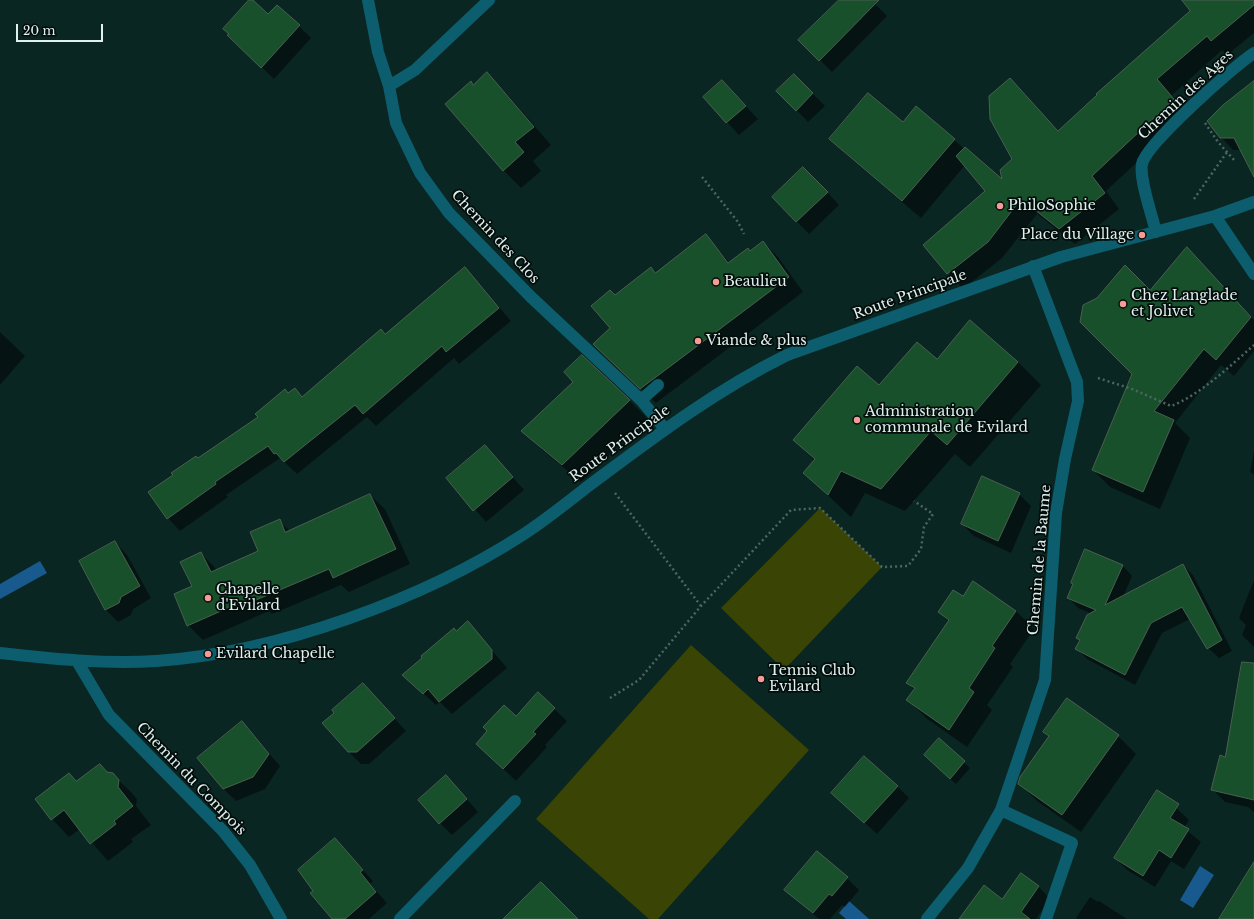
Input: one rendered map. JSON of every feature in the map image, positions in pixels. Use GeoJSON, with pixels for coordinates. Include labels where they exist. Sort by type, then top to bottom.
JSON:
{"type":"FeatureCollection","features":[{"type":"Feature","properties":{"kind":"street","name":"Chemin des Clos"},"geometry":{"type":"LineString","coordinates":[[368,0],[378,52],[389,86],[396,123],[420,173],[449,213],[531,297],[642,400],[665,429]]}},
{"type":"Feature","properties":{"kind":"street"},"geometry":{"type":"LineString","coordinates":[[389,86],[415,70],[489,0]]}},
{"type":"Feature","properties":{"kind":"street","name":"Chemin des Ages"},"geometry":{"type":"LineString","coordinates":[[1156,232],[1142,176],[1143,160],[1158,140],[1193,106],[1254,53]]}},
{"type":"Feature","properties":{"kind":"street","name":"Route Principale"},"geometry":{"type":"LineString","coordinates":[[0,653],[77,661],[158,661],[242,648],[320,627],[384,604],[444,579],[525,533],[665,429],[716,394],[755,371],[787,355],[1033,266],[1215,216],[1254,202]]}},
{"type":"Feature","properties":{"kind":"street"},"geometry":{"type":"LineString","coordinates":[[1215,216],[1254,274]]}},
{"type":"Feature","properties":{"kind":"street","name":"Chemin de la Baume"},"geometry":{"type":"LineString","coordinates":[[928,919],[968,868],[1001,810],[1045,680],[1056,513],[1065,460],[1078,401],[1077,382],[1033,266]]}},
{"type":"Feature","properties":{"kind":"street"},"geometry":{"type":"LineString","coordinates":[[642,400],[658,385]]}},
{"type":"Feature","properties":{"kind":"street","name":"Chemin du Compois"},"geometry":{"type":"LineString","coordinates":[[77,661],[109,715],[222,831],[250,865],[281,919]]}},
{"type":"Feature","properties":{"kind":"street"},"geometry":{"type":"LineString","coordinates":[[400,919],[515,801]]}},
{"type":"Feature","properties":{"kind":"street"},"geometry":{"type":"LineString","coordinates":[[1001,810],[1072,843],[1046,919]]}},
{"type":"Feature","properties":{"kind":"path"},"geometry":{"type":"LineString","coordinates":[[1203,120],[1218,142],[1234,160]]}},
{"type":"Feature","properties":{"kind":"path"},"geometry":{"type":"LineString","coordinates":[[1191,204],[1227,152]]}},
{"type":"Feature","properties":{"kind":"path"},"geometry":{"type":"LineString","coordinates":[[702,177],[738,222],[744,234]]}},
{"type":"Feature","properties":{"kind":"path"},"geometry":{"type":"LineString","coordinates":[[1077,382],[1091,376],[1132,389],[1171,406],[1183,401],[1226,369],[1254,345]]}},
{"type":"Feature","properties":{"kind":"path"},"geometry":{"type":"LineString","coordinates":[[613,489],[701,606]]}},
{"type":"Feature","properties":{"kind":"path"},"geometry":{"type":"LineString","coordinates":[[610,698],[639,680],[701,606],[791,510],[820,508],[882,567],[908,566],[921,549],[924,527],[933,514],[914,501]]}},
{"type":"Feature","properties":{"kind":"green space"},"geometry":{"type":"Polygon","coordinates":[[[820,508],[882,567],[784,670],[721,608],[820,508]]]}},
{"type":"Feature","properties":{"kind":"green space"},"geometry":{"type":"Polygon","coordinates":[[[691,645],[809,750],[658,919],[649,919],[536,819],[691,645]]]}},
{"type":"Feature","properties":{"kind":"water"},"geometry":{"type":"Polygon","coordinates":[[[40,561],[47,573],[0,599],[0,584],[40,561]]]}},
{"type":"Feature","properties":{"kind":"water"},"geometry":{"type":"Polygon","coordinates":[[[1200,866],[1214,875],[1193,908],[1180,900],[1200,866]]]}},
{"type":"Feature","properties":{"kind":"water"},"geometry":{"type":"Polygon","coordinates":[[[849,901],[869,919],[846,919],[839,913],[849,901]]]}},
{"type":"Feature","properties":{"kind":"building"},"geometry":{"type":"Polygon","coordinates":[[[249,0],[253,0],[268,14],[277,5],[300,25],[261,68],[227,35],[229,34],[223,29],[249,0]]]}},
{"type":"Feature","properties":{"kind":"building"},"geometry":{"type":"Polygon","coordinates":[[[839,0],[879,0],[819,61],[798,40],[839,0]]]}},
{"type":"Feature","properties":{"kind":"building"},"geometry":{"type":"Polygon","coordinates":[[[1182,0],[1254,0],[1254,5],[1211,41],[1207,36],[1157,79],[1174,99],[1092,176],[1105,193],[1059,229],[1021,199],[988,242],[947,274],[923,245],[985,191],[956,156],[965,147],[1002,179],[1000,170],[1012,159],[990,119],[989,96],[1010,78],[1058,131],[1097,95],[1096,94],[1190,11],[1182,0]]]}},
{"type":"Feature","properties":{"kind":"building"},"geometry":{"type":"Polygon","coordinates":[[[487,72],[534,127],[515,142],[524,152],[503,171],[445,104],[471,81],[473,85],[487,72]]]}},
{"type":"Feature","properties":{"kind":"building"},"geometry":{"type":"Polygon","coordinates":[[[794,74],[813,93],[796,111],[776,91],[794,74]]]}},
{"type":"Feature","properties":{"kind":"building"},"geometry":{"type":"Polygon","coordinates":[[[722,80],[746,106],[726,123],[703,97],[722,80]]]}},
{"type":"Feature","properties":{"kind":"building"},"geometry":{"type":"Polygon","coordinates":[[[1254,81],[1254,177],[1234,138],[1220,138],[1207,121],[1223,105],[1254,81]]]}},
{"type":"Feature","properties":{"kind":"building"},"geometry":{"type":"Polygon","coordinates":[[[868,93],[903,122],[916,106],[955,139],[902,201],[829,139],[868,93]]]}},
{"type":"Feature","properties":{"kind":"building"},"geometry":{"type":"Polygon","coordinates":[[[803,167],[828,192],[796,222],[772,197],[803,167]]]}},
{"type":"Feature","properties":{"kind":"building"},"geometry":{"type":"Polygon","coordinates":[[[706,234],[728,263],[748,248],[750,251],[763,241],[789,277],[640,389],[593,344],[610,328],[591,306],[610,290],[615,295],[651,267],[655,273],[706,234]]]}},
{"type":"Feature","properties":{"kind":"building"},"geometry":{"type":"Polygon","coordinates":[[[1187,247],[1251,317],[1216,360],[1204,349],[1154,411],[1174,420],[1143,492],[1092,470],[1132,374],[1080,322],[1083,305],[1097,298],[1125,265],[1150,290],[1187,247]]]}},
{"type":"Feature","properties":{"kind":"building"},"geometry":{"type":"Polygon","coordinates":[[[465,267],[499,308],[446,352],[442,346],[363,414],[355,405],[284,462],[276,453],[274,454],[268,446],[215,482],[216,484],[167,519],[148,492],[173,475],[171,473],[196,456],[198,458],[258,417],[255,414],[285,389],[288,393],[295,388],[302,397],[381,329],[385,334],[465,267]]]}},
{"type":"Feature","properties":{"kind":"building"},"geometry":{"type":"Polygon","coordinates":[[[970,320],[1018,362],[947,445],[931,431],[881,489],[841,471],[828,495],[803,473],[815,459],[793,440],[857,366],[879,385],[917,342],[937,359],[970,320]]]}},
{"type":"Feature","properties":{"kind":"building"},"geometry":{"type":"Polygon","coordinates":[[[582,355],[630,400],[562,465],[521,431],[573,382],[564,372],[582,355]]]}},
{"type":"Feature","properties":{"kind":"building"},"geometry":{"type":"Polygon","coordinates":[[[485,445],[513,477],[473,511],[446,478],[485,445]]]}},
{"type":"Feature","properties":{"kind":"building"},"geometry":{"type":"Polygon","coordinates":[[[982,476],[1020,493],[998,541],[961,524],[982,476]]]}},
{"type":"Feature","properties":{"kind":"building"},"geometry":{"type":"Polygon","coordinates":[[[370,494],[396,549],[333,578],[329,569],[256,600],[255,596],[187,626],[174,594],[192,586],[180,562],[201,552],[211,572],[258,551],[250,532],[280,519],[285,532],[370,494]]]}},
{"type":"Feature","properties":{"kind":"building"},"geometry":{"type":"Polygon","coordinates":[[[115,541],[140,586],[121,597],[119,603],[105,610],[79,561],[115,541]]]}},
{"type":"Feature","properties":{"kind":"building"},"geometry":{"type":"Polygon","coordinates":[[[1085,549],[1123,565],[1105,605],[1183,564],[1222,640],[1207,649],[1182,607],[1151,623],[1125,675],[1075,649],[1080,640],[1076,638],[1087,615],[1096,610],[1067,598],[1073,584],[1071,583],[1085,549]]]}},
{"type":"Feature","properties":{"kind":"building"},"geometry":{"type":"Polygon","coordinates":[[[973,581],[1016,611],[992,646],[995,648],[969,688],[974,692],[949,730],[906,700],[915,688],[906,683],[949,620],[938,612],[953,590],[963,596],[973,581]]]}},
{"type":"Feature","properties":{"kind":"building"},"geometry":{"type":"Polygon","coordinates":[[[468,621],[492,650],[492,659],[439,702],[428,689],[423,694],[402,675],[422,658],[421,656],[454,628],[456,631],[468,621]]]}},
{"type":"Feature","properties":{"kind":"building"},"geometry":{"type":"Polygon","coordinates":[[[1242,662],[1254,663],[1254,800],[1211,790],[1220,755],[1225,757],[1242,662]]]}},
{"type":"Feature","properties":{"kind":"building"},"geometry":{"type":"Polygon","coordinates":[[[363,683],[395,718],[357,752],[348,752],[322,723],[334,713],[332,710],[363,683]]]}},
{"type":"Feature","properties":{"kind":"building"},"geometry":{"type":"Polygon","coordinates":[[[538,692],[555,708],[533,732],[536,734],[503,769],[476,744],[487,731],[483,727],[504,705],[516,716],[538,692]]]}},
{"type":"Feature","properties":{"kind":"building"},"geometry":{"type":"Polygon","coordinates":[[[1067,698],[1119,735],[1062,815],[1018,784],[1020,777],[1049,736],[1043,732],[1067,698]]]}},
{"type":"Feature","properties":{"kind":"building"},"geometry":{"type":"Polygon","coordinates":[[[242,721],[269,754],[253,777],[223,789],[197,758],[242,721]]]}},
{"type":"Feature","properties":{"kind":"building"},"geometry":{"type":"Polygon","coordinates":[[[939,738],[965,761],[950,779],[924,755],[939,738]]]}},
{"type":"Feature","properties":{"kind":"building"},"geometry":{"type":"Polygon","coordinates":[[[864,756],[898,786],[864,823],[831,793],[864,756]]]}},
{"type":"Feature","properties":{"kind":"building"},"geometry":{"type":"Polygon","coordinates":[[[100,764],[107,772],[113,773],[119,780],[118,787],[133,806],[114,821],[116,824],[90,844],[64,810],[51,820],[35,799],[69,773],[76,781],[100,764]]]}},
{"type":"Feature","properties":{"kind":"building"},"geometry":{"type":"Polygon","coordinates":[[[446,775],[467,799],[439,824],[418,800],[446,775]]]}},
{"type":"Feature","properties":{"kind":"building"},"geometry":{"type":"Polygon","coordinates":[[[1157,790],[1179,804],[1170,818],[1189,829],[1171,858],[1159,850],[1143,876],[1114,858],[1157,790]]]}},
{"type":"Feature","properties":{"kind":"building"},"geometry":{"type":"Polygon","coordinates":[[[335,838],[363,870],[360,872],[376,892],[345,919],[332,919],[310,893],[313,891],[298,870],[335,838]]]}},
{"type":"Feature","properties":{"kind":"building"},"geometry":{"type":"Polygon","coordinates":[[[817,851],[848,877],[832,896],[829,894],[813,913],[784,890],[817,851]]]}},
{"type":"Feature","properties":{"kind":"building"},"geometry":{"type":"Polygon","coordinates":[[[1254,862],[1254,919],[1219,919],[1254,862]]]}},
{"type":"Feature","properties":{"kind":"building"},"geometry":{"type":"Polygon","coordinates":[[[1021,873],[1039,886],[1021,912],[1030,919],[959,919],[984,885],[1002,899],[1021,873]]]}},
{"type":"Feature","properties":{"kind":"building"},"geometry":{"type":"Polygon","coordinates":[[[541,882],[578,919],[503,919],[520,902],[541,882]]]}},
{"type":"Feature","properties":{"kind":"place","name":"PhiloSophie"},"geometry":{"type":"Point","coordinates":[1000,206]}},
{"type":"Feature","properties":{"kind":"place","name":"Place du Village"},"geometry":{"type":"Point","coordinates":[1142,235]}},
{"type":"Feature","properties":{"kind":"place","name":"Beaulieu"},"geometry":{"type":"Point","coordinates":[716,282]}},
{"type":"Feature","properties":{"kind":"place","name":"Chez Langlade et Jolivet"},"geometry":{"type":"Point","coordinates":[1123,304]}},
{"type":"Feature","properties":{"kind":"place","name":"Viande & plus"},"geometry":{"type":"Point","coordinates":[698,341]}},
{"type":"Feature","properties":{"kind":"place","name":"Administration communale de Evilard"},"geometry":{"type":"Point","coordinates":[857,420]}},
{"type":"Feature","properties":{"kind":"place","name":"Chapelle d'Evilard"},"geometry":{"type":"Point","coordinates":[208,598]}},
{"type":"Feature","properties":{"kind":"place","name":"Evilard Chapelle"},"geometry":{"type":"Point","coordinates":[208,654]}},
{"type":"Feature","properties":{"kind":"place","name":"Tennis Club Evilard"},"geometry":{"type":"Point","coordinates":[761,679]}}]}
